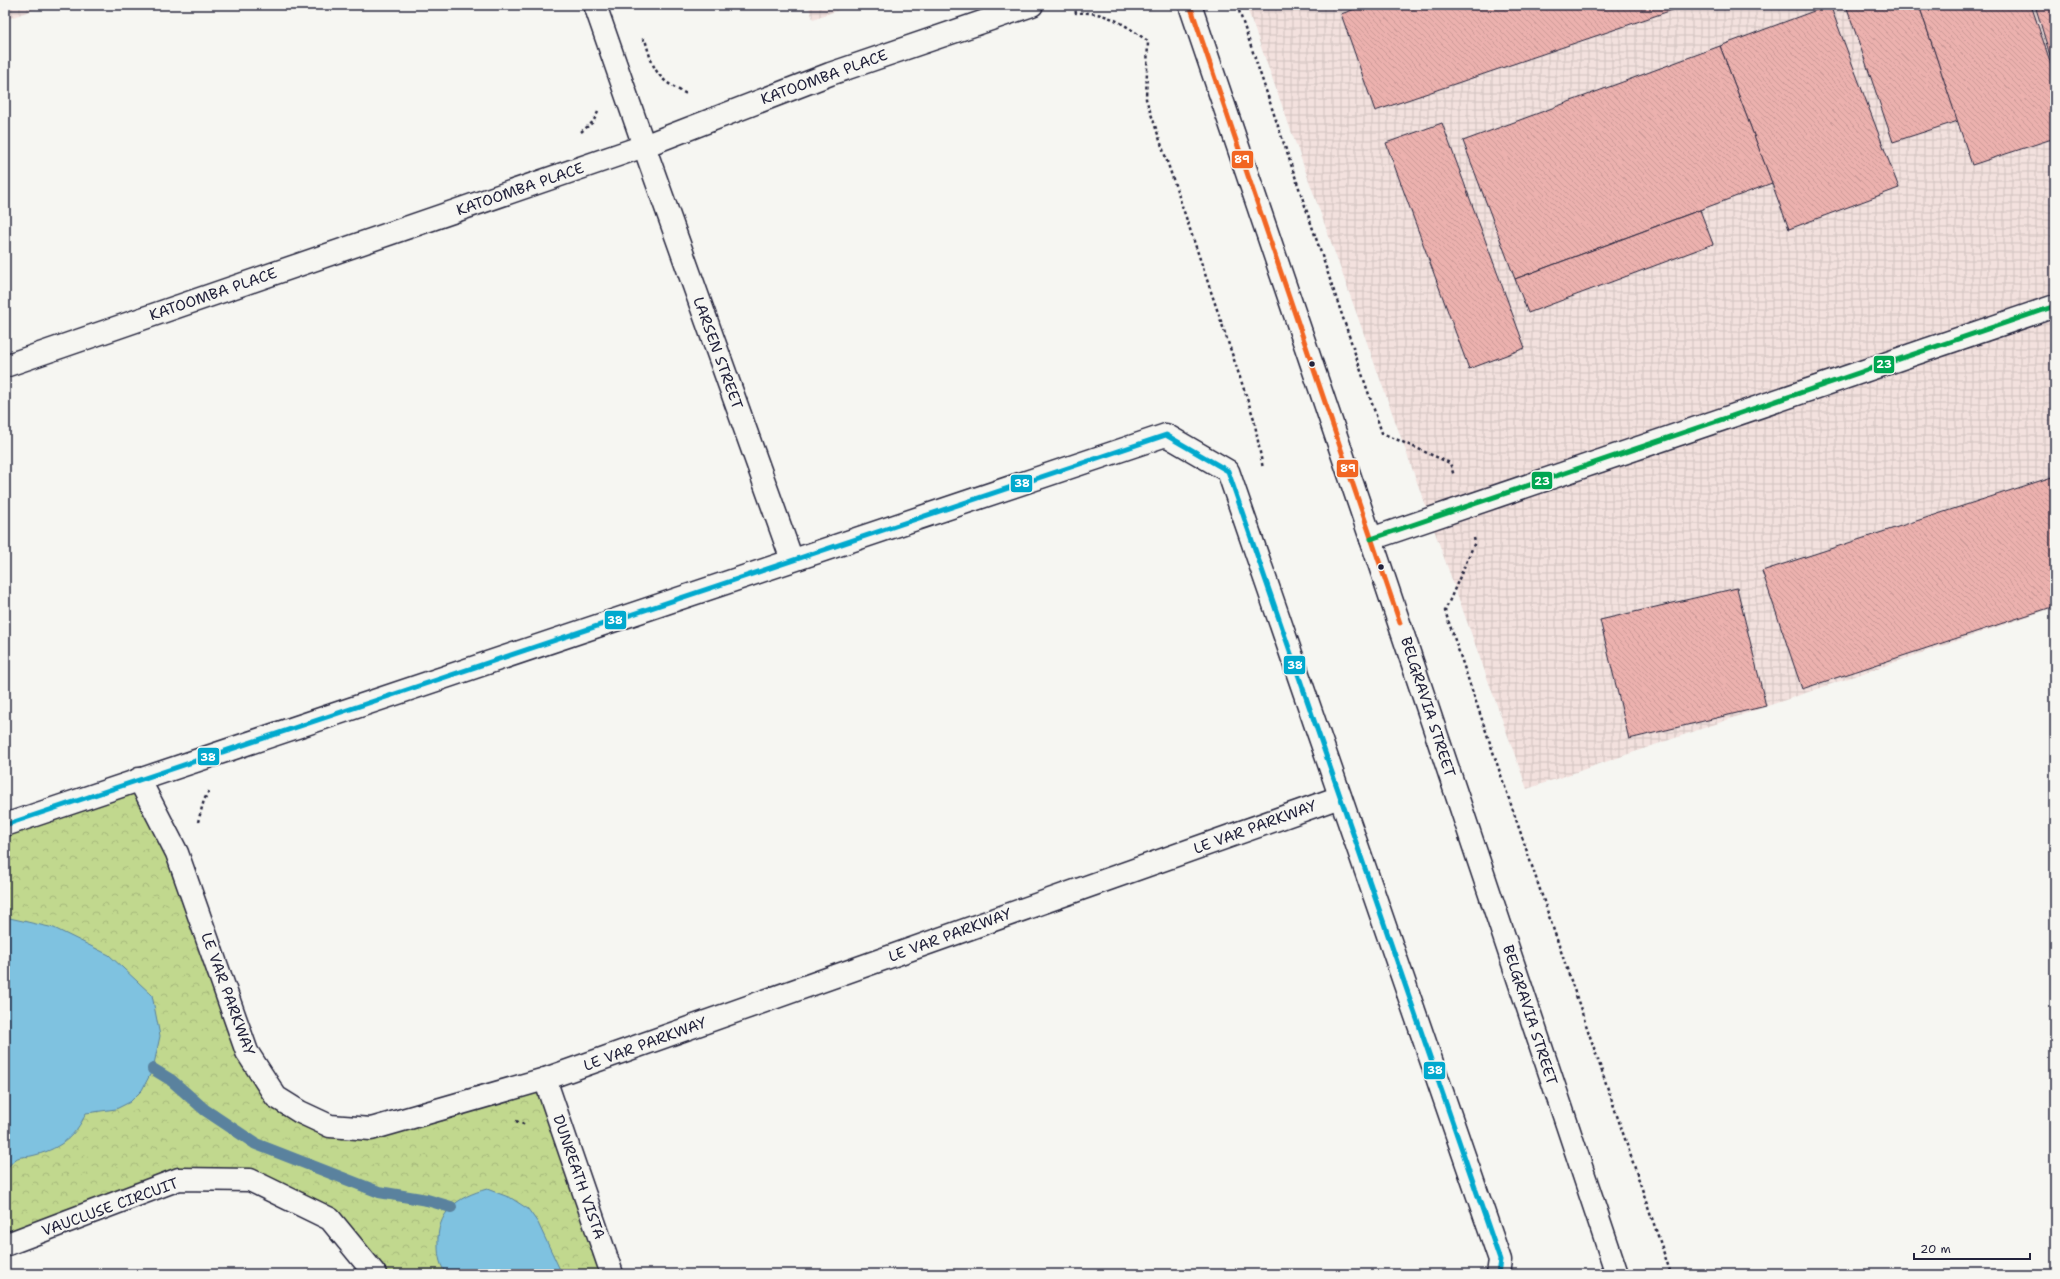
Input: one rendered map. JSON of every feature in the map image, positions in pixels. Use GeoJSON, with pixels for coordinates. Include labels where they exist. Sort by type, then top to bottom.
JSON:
{"type":"FeatureCollection","features":[{"type":"Feature","properties":{"kind":"street","name":"LARSEN STREET"},"geometry":{"type":"LineString","coordinates":[[595,5],[792,560]]}},
{"type":"Feature","properties":{"kind":"street","name":"KATOOMBA PLACE"},"geometry":{"type":"LineString","coordinates":[[5,366],[644,146],[830,74],[1032,5]]}},
{"type":"Feature","properties":{"kind":"street","name":"BELGRAVIA STREET"},"geometry":{"type":"LineString","coordinates":[[1190,5],[1371,539],[1617,1274]]}},
{"type":"Feature","properties":{"kind":"street"},"geometry":{"type":"LineString","coordinates":[[1371,539],[2055,306]]}},
{"type":"Feature","properties":{"kind":"street"},"geometry":{"type":"LineString","coordinates":[[5,825],[1166,435],[1228,471],[1500,1260],[1498,1274]]}},
{"type":"Feature","properties":{"kind":"street","name":"LE VAR PARKWAY"},"geometry":{"type":"LineString","coordinates":[[139,779],[177,853],[247,1052],[276,1097],[300,1112],[330,1126],[371,1129],[545,1079],[1340,797]]}},
{"type":"Feature","properties":{"kind":"street","name":"DUNREATH VISTA"},"geometry":{"type":"LineString","coordinates":[[545,1079],[612,1274]]}},
{"type":"Feature","properties":{"kind":"street","name":"VAUCLUSE CIRCUIT"},"geometry":{"type":"LineString","coordinates":[[5,1245],[179,1180],[250,1180],[330,1219],[375,1274]]}},
{"type":"Feature","properties":{"kind":"path"},"geometry":{"type":"LineString","coordinates":[[911,10],[926,5]]}},
{"type":"Feature","properties":{"kind":"path"},"geometry":{"type":"LineString","coordinates":[[1236,5],[1382,433],[1450,463],[1475,542],[1445,611],[1671,1274]]}},
{"type":"Feature","properties":{"kind":"path"},"geometry":{"type":"LineString","coordinates":[[610,48],[645,39],[650,61],[662,80],[694,97]]}},
{"type":"Feature","properties":{"kind":"path"},"geometry":{"type":"LineString","coordinates":[[576,135],[593,122],[600,108]]}},
{"type":"Feature","properties":{"kind":"path"},"geometry":{"type":"LineString","coordinates":[[509,1118],[529,1126]]}},
{"type":"Feature","properties":{"kind":"shaded area"},"geometry":{"type":"Polygon","coordinates":[[[5,5],[46,5],[5,20],[5,5]]]}},
{"type":"Feature","properties":{"kind":"shaded area"},"geometry":{"type":"Polygon","coordinates":[[[808,5],[853,5],[813,19],[808,5]]]}},
{"type":"Feature","properties":{"kind":"shaded area"},"geometry":{"type":"Polygon","coordinates":[[[1246,5],[2055,5],[2055,607],[1527,789],[1246,5]]]}},
{"type":"Feature","properties":{"kind":"green space"},"geometry":{"type":"Polygon","coordinates":[[[139,779],[276,1097],[371,1129],[545,1079],[612,1274],[375,1274],[330,1219],[250,1180],[169,1184],[5,1245],[5,825],[139,779]]]}},
{"type":"Feature","properties":{"kind":"water"},"geometry":{"type":"Polygon","coordinates":[[[5,917],[54,928],[109,955],[152,995],[160,1036],[153,1069],[142,1090],[130,1102],[116,1109],[86,1113],[77,1129],[64,1142],[41,1153],[18,1158],[5,1170],[5,917]]]}},
{"type":"Feature","properties":{"kind":"water"},"geometry":{"type":"Polygon","coordinates":[[[487,1189],[511,1198],[528,1209],[538,1223],[562,1274],[447,1274],[441,1265],[438,1254],[438,1234],[445,1215],[450,1208],[466,1196],[487,1189]]]}},
{"type":"Feature","properties":{"kind":"building"},"geometry":{"type":"Polygon","coordinates":[[[1366,5],[1687,5],[1375,111],[1341,14],[1366,5]]]}},
{"type":"Feature","properties":{"kind":"building"},"geometry":{"type":"Polygon","coordinates":[[[1830,5],[1899,188],[1789,229],[1720,46],[1830,5]]]}},
{"type":"Feature","properties":{"kind":"building"},"geometry":{"type":"Polygon","coordinates":[[[1855,5],[1919,5],[1958,121],[1893,142],[1847,8],[1855,5]]]}},
{"type":"Feature","properties":{"kind":"building"},"geometry":{"type":"Polygon","coordinates":[[[1919,5],[2031,5],[2055,76],[2055,138],[1972,165],[1919,5]]]}},
{"type":"Feature","properties":{"kind":"building"},"geometry":{"type":"Polygon","coordinates":[[[2035,5],[2055,5],[2055,72],[2035,5]]]}},
{"type":"Feature","properties":{"kind":"building"},"geometry":{"type":"Polygon","coordinates":[[[1720,46],[1772,183],[1515,279],[1463,141],[1720,46]]]}},
{"type":"Feature","properties":{"kind":"building"},"geometry":{"type":"Polygon","coordinates":[[[1442,123],[1525,348],[1469,369],[1386,143],[1442,123]]]}},
{"type":"Feature","properties":{"kind":"building"},"geometry":{"type":"Polygon","coordinates":[[[1700,210],[1713,244],[1528,313],[1515,279],[1700,210]]]}},
{"type":"Feature","properties":{"kind":"building"},"geometry":{"type":"Polygon","coordinates":[[[2055,476],[2055,606],[1802,689],[1762,571],[2055,476]]]}},
{"type":"Feature","properties":{"kind":"building"},"geometry":{"type":"Polygon","coordinates":[[[1737,588],[1766,706],[1629,739],[1600,620],[1737,588]]]}},
{"type":"Feature","properties":{"kind":"waterway"},"geometry":{"type":"LineString","coordinates":[[153,1069],[171,1080],[205,1110],[256,1144],[379,1192],[427,1200],[451,1207]]}},
{"type":"Feature","properties":{"kind":"transit line","name":"89"},"geometry":{"type":"LineString","coordinates":[[1190,5],[1400,623]]}},
{"type":"Feature","properties":{"kind":"transit line","name":"23"},"geometry":{"type":"LineString","coordinates":[[1371,539],[2055,306]]}},
{"type":"Feature","properties":{"kind":"transit line","name":"38"},"geometry":{"type":"LineString","coordinates":[[5,825],[1166,435],[1228,471],[1500,1260],[1498,1274]]}}]}
